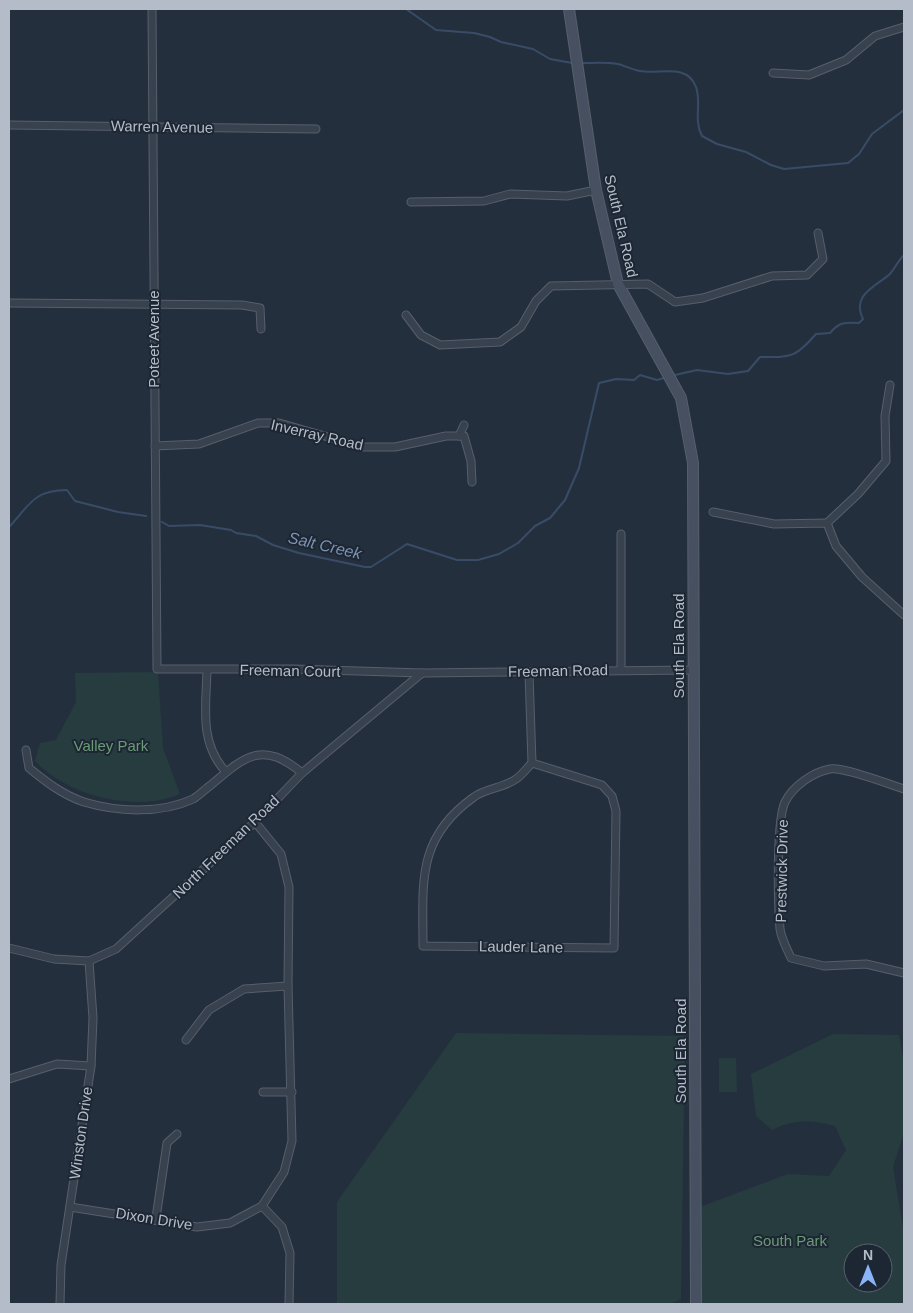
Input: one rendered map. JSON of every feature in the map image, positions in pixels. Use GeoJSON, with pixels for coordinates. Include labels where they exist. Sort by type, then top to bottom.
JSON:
{"type":"FeatureCollection","features":[{"type":"Feature","properties":{"kind":"main road","name":"South Ela Road"},"geometry":{"type":"LineString","coordinates":[[569,9],[596,190],[618,284],[681,398],[693,463],[696,1304]]}},
{"type":"Feature","properties":{"kind":"street","name":"Poteet Avenue"},"geometry":{"type":"LineString","coordinates":[[152,9],[158,668]]}},
{"type":"Feature","properties":{"kind":"street"},"geometry":{"type":"LineString","coordinates":[[773,73],[809,75],[846,60],[875,36],[904,27]]}},
{"type":"Feature","properties":{"kind":"street","name":"Warren Avenue"},"geometry":{"type":"LineString","coordinates":[[9,125],[316,130]]}},
{"type":"Feature","properties":{"kind":"street"},"geometry":{"type":"LineString","coordinates":[[411,202],[484,201],[510,194],[567,196],[596,190]]}},
{"type":"Feature","properties":{"kind":"street"},"geometry":{"type":"LineString","coordinates":[[406,315],[420,335],[440,345],[500,342],[521,327],[536,301],[551,286],[648,284],[675,302],[703,298],[772,276],[807,275],[823,259],[818,233]]}},
{"type":"Feature","properties":{"kind":"street"},"geometry":{"type":"LineString","coordinates":[[9,303],[242,305],[260,308],[261,329]]}},
{"type":"Feature","properties":{"kind":"street"},"geometry":{"type":"LineString","coordinates":[[713,512],[774,524],[827,523],[858,494],[886,461],[885,416],[890,385]]}},
{"type":"Feature","properties":{"kind":"street","name":"Inverray Road"},"geometry":{"type":"LineString","coordinates":[[155,446],[199,444],[258,423],[279,423],[363,447],[394,447],[446,436],[459,436]]}},
{"type":"Feature","properties":{"kind":"street"},"geometry":{"type":"LineString","coordinates":[[464,424],[459,436],[464,436],[471,461],[472,482]]}},
{"type":"Feature","properties":{"kind":"street"},"geometry":{"type":"LineString","coordinates":[[827,523],[836,546],[862,577],[904,615]]}},
{"type":"Feature","properties":{"kind":"street"},"geometry":{"type":"LineString","coordinates":[[621,534],[621,670]]}},
{"type":"Feature","properties":{"kind":"street","name":"Freeman Court"},"geometry":{"type":"LineString","coordinates":[[158,668],[206,670],[294,669],[422,673]]}},
{"type":"Feature","properties":{"kind":"street"},"geometry":{"type":"LineString","coordinates":[[206,670],[206,736],[209,747],[226,772]]}},
{"type":"Feature","properties":{"kind":"street","name":"Freeman Road"},"geometry":{"type":"LineString","coordinates":[[422,673],[694,670]]}},
{"type":"Feature","properties":{"kind":"street","name":"North Freeman Road"},"geometry":{"type":"LineString","coordinates":[[9,948],[54,959],[89,961],[116,949],[255,822],[302,772],[422,673]]}},
{"type":"Feature","properties":{"kind":"street"},"geometry":{"type":"LineString","coordinates":[[529,673],[532,763]]}},
{"type":"Feature","properties":{"kind":"street"},"geometry":{"type":"LineString","coordinates":[[26,750],[29,768],[51,786],[84,802],[118,808],[155,809],[194,799],[241,760],[251,755],[266,754],[287,761],[302,772]]}},
{"type":"Feature","properties":{"kind":"street","name":"Lauder Lane"},"geometry":{"type":"LineString","coordinates":[[532,763],[602,785],[612,796],[616,811],[614,948],[424,946],[423,881],[430,848],[437,833],[449,818],[475,796],[515,780],[532,763]]}},
{"type":"Feature","properties":{"kind":"street","name":"Prestwick Drive"},"geometry":{"type":"LineString","coordinates":[[904,789],[863,776],[831,769],[806,779],[794,790],[783,808],[780,834],[780,931],[790,958],[824,966],[866,964],[904,973]]}},
{"type":"Feature","properties":{"kind":"street","name":"Dixon Drive"},"geometry":{"type":"LineString","coordinates":[[70,1207],[156,1218],[197,1227],[230,1223],[262,1206],[284,1172],[292,1141],[288,986],[289,887],[281,854],[255,822]]}},
{"type":"Feature","properties":{"kind":"street","name":"Winston Drive"},"geometry":{"type":"LineString","coordinates":[[60,1304],[60,1275],[91,1066],[94,1018],[89,961]]}},
{"type":"Feature","properties":{"kind":"street"},"geometry":{"type":"LineString","coordinates":[[186,1040],[209,1010],[244,989],[288,986]]}},
{"type":"Feature","properties":{"kind":"street"},"geometry":{"type":"LineString","coordinates":[[9,1079],[63,1064],[91,1066]]}},
{"type":"Feature","properties":{"kind":"street"},"geometry":{"type":"LineString","coordinates":[[262,1092],[292,1092]]}},
{"type":"Feature","properties":{"kind":"street"},"geometry":{"type":"LineString","coordinates":[[156,1218],[167,1144],[177,1134]]}},
{"type":"Feature","properties":{"kind":"street"},"geometry":{"type":"LineString","coordinates":[[262,1206],[282,1226],[290,1253],[289,1304]]}},
{"type":"Feature","properties":{"kind":"green space","name":"Valley Park"},"geometry":{"type":"Polygon","coordinates":[[[158,672],[163,748],[180,794],[154,801],[138,802],[106,798],[90,794],[60,781],[35,761],[40,743],[56,740],[76,702],[75,673],[158,672]]]}},
{"type":"Feature","properties":{"kind":"green space"},"geometry":{"type":"Polygon","coordinates":[[[456,1033],[685,1036],[681,1299],[670,1304],[337,1304],[337,1202],[456,1033]]]}},
{"type":"Feature","properties":{"kind":"green space","name":"South Park"},"geometry":{"type":"Polygon","coordinates":[[[833,1034],[899,1035],[904,1063],[904,1133],[893,1167],[904,1234],[904,1304],[702,1304],[700,1207],[788,1174],[829,1176],[846,1150],[835,1126],[796,1122],[772,1130],[756,1116],[751,1074],[833,1034]]]}},
{"type":"Feature","properties":{"kind":"green space"},"geometry":{"type":"Polygon","coordinates":[[[719,1058],[736,1058],[737,1092],[719,1092],[719,1058]]]}},
{"type":"Feature","properties":{"kind":"waterway"},"geometry":{"type":"LineString","coordinates":[[406,9],[436,30],[474,33],[501,42],[533,49],[550,59],[572,63]]}},
{"type":"Feature","properties":{"kind":"waterway"},"geometry":{"type":"LineString","coordinates":[[583,63],[614,63],[640,71],[671,71],[686,75],[692,79],[698,93],[698,124],[702,136],[717,144],[746,152],[771,165],[784,169],[848,163],[859,154],[872,134],[904,110]]}},
{"type":"Feature","properties":{"kind":"waterway","name":"Salt Creek"},"geometry":{"type":"LineString","coordinates":[[675,375],[697,370],[728,374],[748,371],[760,357],[779,357],[792,354],[803,348],[816,334],[830,333],[836,327],[843,324],[859,323],[863,319],[860,311],[862,298],[866,292],[890,274],[904,255]]}},
{"type":"Feature","properties":{"kind":"waterway","name":"Salt Creek"},"geometry":{"type":"LineString","coordinates":[[162,522],[169,526],[200,525],[231,530],[236,533],[256,536],[273,545],[299,553],[365,567],[371,567],[407,544],[457,560],[478,560],[499,554],[518,543],[535,526],[550,518],[565,500],[579,468],[599,383],[616,379],[634,380],[640,375],[657,380],[664,378]]}},
{"type":"Feature","properties":{"kind":"waterway","name":"Salt Creek"},"geometry":{"type":"LineString","coordinates":[[9,527],[27,506],[39,496],[67,490],[75,501],[118,512],[146,516]]}}]}
